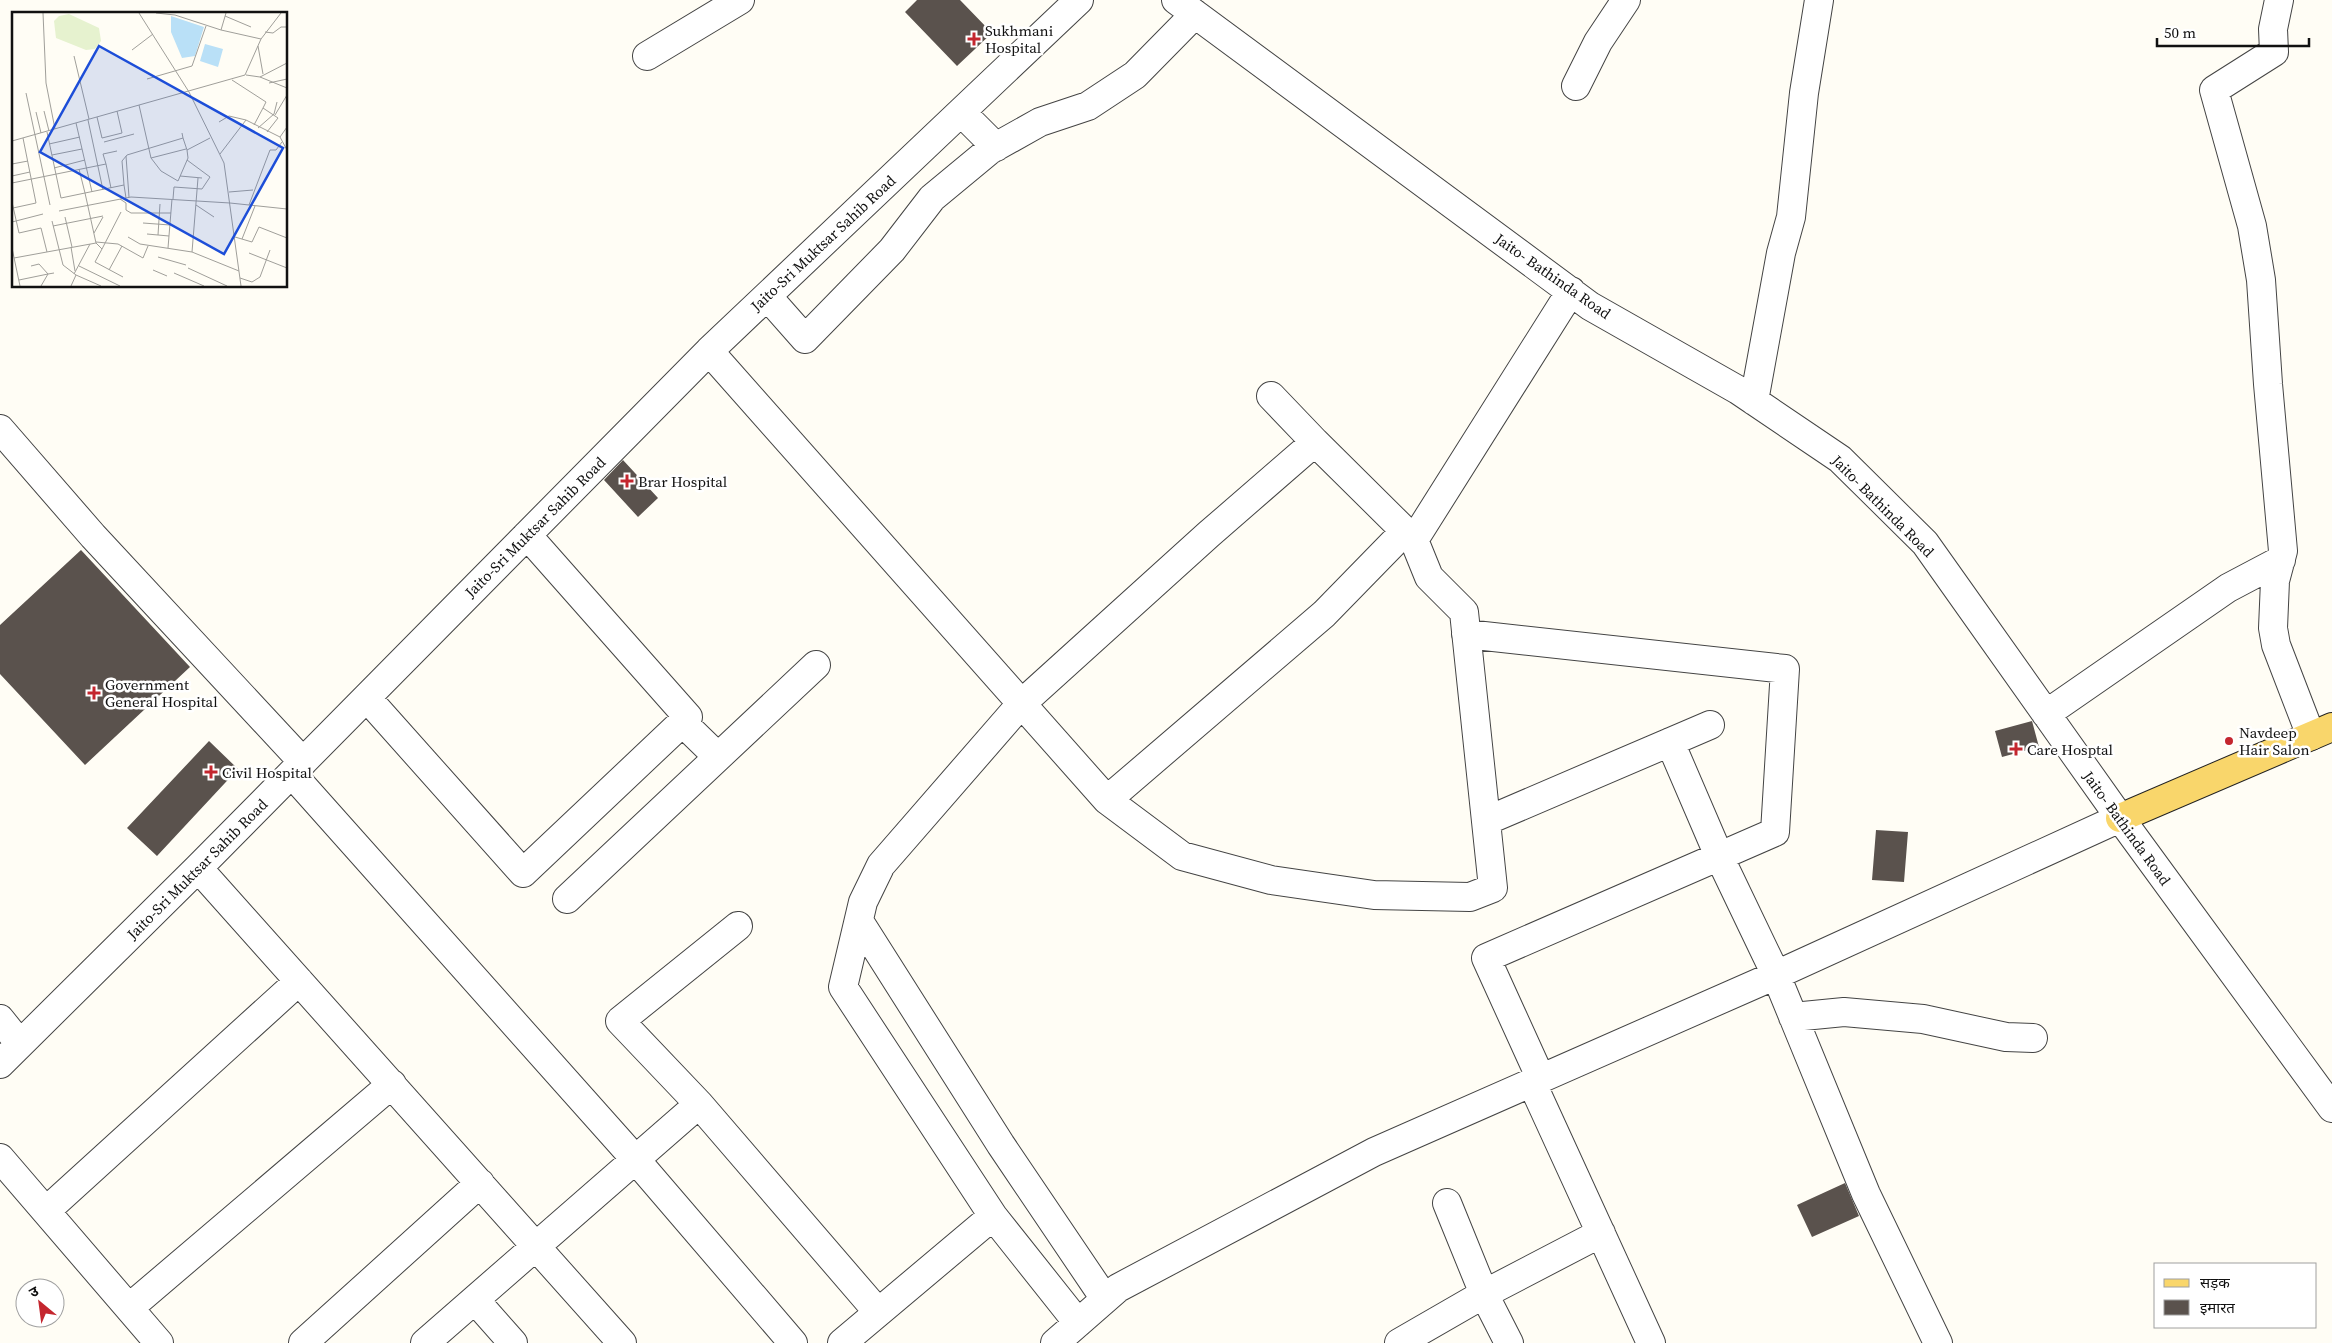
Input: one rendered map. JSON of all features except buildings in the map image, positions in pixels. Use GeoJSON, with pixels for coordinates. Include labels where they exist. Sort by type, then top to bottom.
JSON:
{"type":"FeatureCollection","features":[{"type":"Feature","properties":{"kind":"main road"},"geometry":{"type":"LineString","coordinates":[[2120,818],[2321,732]]}},
{"type":"Feature","properties":{"kind":"street"},"geometry":{"type":"LineString","coordinates":[[647,56],[740,0]]}},
{"type":"Feature","properties":{"kind":"street","name":"Jaito-Sri Muktsar Sahib Road"},"geometry":{"type":"LineString","coordinates":[[0,1064],[298,768],[709,351],[1079,0]]}},
{"type":"Feature","properties":{"kind":"street"},"geometry":{"type":"LineString","coordinates":[[1576,86],[1598,42],[1626,0]]}},
{"type":"Feature","properties":{"kind":"street"},"geometry":{"type":"LineString","coordinates":[[1754,401],[1781,253],[1791,217],[1804,93],[1820,0]]}},
{"type":"Feature","properties":{"kind":"street"},"geometry":{"type":"LineString","coordinates":[[2279,0],[2273,29],[2274,52],[2214,90],[2252,226],[2261,280],[2283,551],[2275,581],[2273,628],[2276,645],[2321,732]]}},
{"type":"Feature","properties":{"kind":"street"},"geometry":{"type":"LineString","coordinates":[[767,296],[805,339],[892,250],[932,198],[996,147],[1040,122],[1088,106],[1136,75],[1185,7]]}},
{"type":"Feature","properties":{"kind":"street","name":"Jaito- Bathinda Road"},"geometry":{"type":"LineString","coordinates":[[1185,7],[1590,306],[1754,401],[1840,459],[1925,543],[2120,818],[2332,1108]]}},
{"type":"Feature","properties":{"kind":"street"},"geometry":{"type":"LineString","coordinates":[[961,112],[996,147]]}},
{"type":"Feature","properties":{"kind":"street"},"geometry":{"type":"LineString","coordinates":[[1107,800],[1324,614],[1409,536],[1570,291]]}},
{"type":"Feature","properties":{"kind":"street"},"geometry":{"type":"LineString","coordinates":[[709,351],[1107,800],[1182,856],[1271,880],[1374,895],[1470,897],[1494,888],[1464,612],[1429,577],[1409,536],[1271,396]]}},
{"type":"Feature","properties":{"kind":"street"},"geometry":{"type":"LineString","coordinates":[[0,429],[298,768],[793,1343]]}},
{"type":"Feature","properties":{"kind":"street"},"geometry":{"type":"LineString","coordinates":[[1078,1323],[993,1216],[843,988],[863,902],[881,865],[1021,704],[1209,534],[1315,442]]}},
{"type":"Feature","properties":{"kind":"street"},"geometry":{"type":"LineString","coordinates":[[367,698],[523,873],[688,717],[527,535]]}},
{"type":"Feature","properties":{"kind":"street"},"geometry":{"type":"LineString","coordinates":[[2046,714],[2228,588],[2280,560]]}},
{"type":"Feature","properties":{"kind":"street"},"geometry":{"type":"LineString","coordinates":[[1466,634],[1785,669],[1775,832],[1486,958],[1601,1233],[1651,1343]]}},
{"type":"Feature","properties":{"kind":"street"},"geometry":{"type":"LineString","coordinates":[[567,899],[816,665]]}},
{"type":"Feature","properties":{"kind":"street"},"geometry":{"type":"LineString","coordinates":[[682,722],[718,757]]}},
{"type":"Feature","properties":{"kind":"street"},"geometry":{"type":"LineString","coordinates":[[1486,821],[1710,725]]}},
{"type":"Feature","properties":{"kind":"street"},"geometry":{"type":"LineString","coordinates":[[1670,742],[1719,856],[1776,975],[1866,1194],[1938,1343]]}},
{"type":"Feature","properties":{"kind":"street"},"geometry":{"type":"LineString","coordinates":[[1055,1343],[1118,1288],[1374,1152],[1776,975],[2120,818]]}},
{"type":"Feature","properties":{"kind":"street"},"geometry":{"type":"LineString","coordinates":[[198,868],[622,1343]]}},
{"type":"Feature","properties":{"kind":"street"},"geometry":{"type":"LineString","coordinates":[[859,921],[1001,1145],[1105,1299]]}},
{"type":"Feature","properties":{"kind":"street"},"geometry":{"type":"LineString","coordinates":[[738,926],[620,1021],[699,1104],[878,1312]]}},
{"type":"Feature","properties":{"kind":"street"},"geometry":{"type":"LineString","coordinates":[[46,1211],[300,981]]}},
{"type":"Feature","properties":{"kind":"street"},"geometry":{"type":"LineString","coordinates":[[1793,1017],[1844,1012],[1923,1019],[2006,1036],[2033,1038]]}},
{"type":"Feature","properties":{"kind":"street"},"geometry":{"type":"LineString","coordinates":[[0,1019],[20,1044]]}},
{"type":"Feature","properties":{"kind":"street"},"geometry":{"type":"LineString","coordinates":[[129,1308],[392,1084]]}},
{"type":"Feature","properties":{"kind":"street"},"geometry":{"type":"LineString","coordinates":[[424,1343],[699,1104]]}},
{"type":"Feature","properties":{"kind":"street"},"geometry":{"type":"LineString","coordinates":[[0,1158],[159,1343]]}},
{"type":"Feature","properties":{"kind":"street"},"geometry":{"type":"LineString","coordinates":[[303,1343],[480,1183]]}},
{"type":"Feature","properties":{"kind":"street"},"geometry":{"type":"LineString","coordinates":[[1447,1203],[1484,1294],[1509,1343]]}},
{"type":"Feature","properties":{"kind":"street"},"geometry":{"type":"LineString","coordinates":[[842,1343],[993,1216]]}},
{"type":"Feature","properties":{"kind":"street"},"geometry":{"type":"LineString","coordinates":[[1399,1343],[1484,1294],[1601,1233]]}},
{"type":"Feature","properties":{"kind":"street"},"geometry":{"type":"LineString","coordinates":[[475,1300],[513,1343]]}},
{"type":"Feature","properties":{"kind":"place","name":"Sukhmani Hospital"},"geometry":{"type":"Point","coordinates":[974,39]}},
{"type":"Feature","properties":{"kind":"place","name":"Brar Hospital"},"geometry":{"type":"Point","coordinates":[627,481]}},
{"type":"Feature","properties":{"kind":"place","name":"Government General Hospital"},"geometry":{"type":"Point","coordinates":[94,693]}},
{"type":"Feature","properties":{"kind":"place","name":"Navdeep Hair Salon"},"geometry":{"type":"Point","coordinates":[2229,741]}},
{"type":"Feature","properties":{"kind":"place","name":"Care Hosptal"},"geometry":{"type":"Point","coordinates":[2016,749]}},
{"type":"Feature","properties":{"kind":"place","name":"Civil Hospital"},"geometry":{"type":"Point","coordinates":[211,772]}}]}
